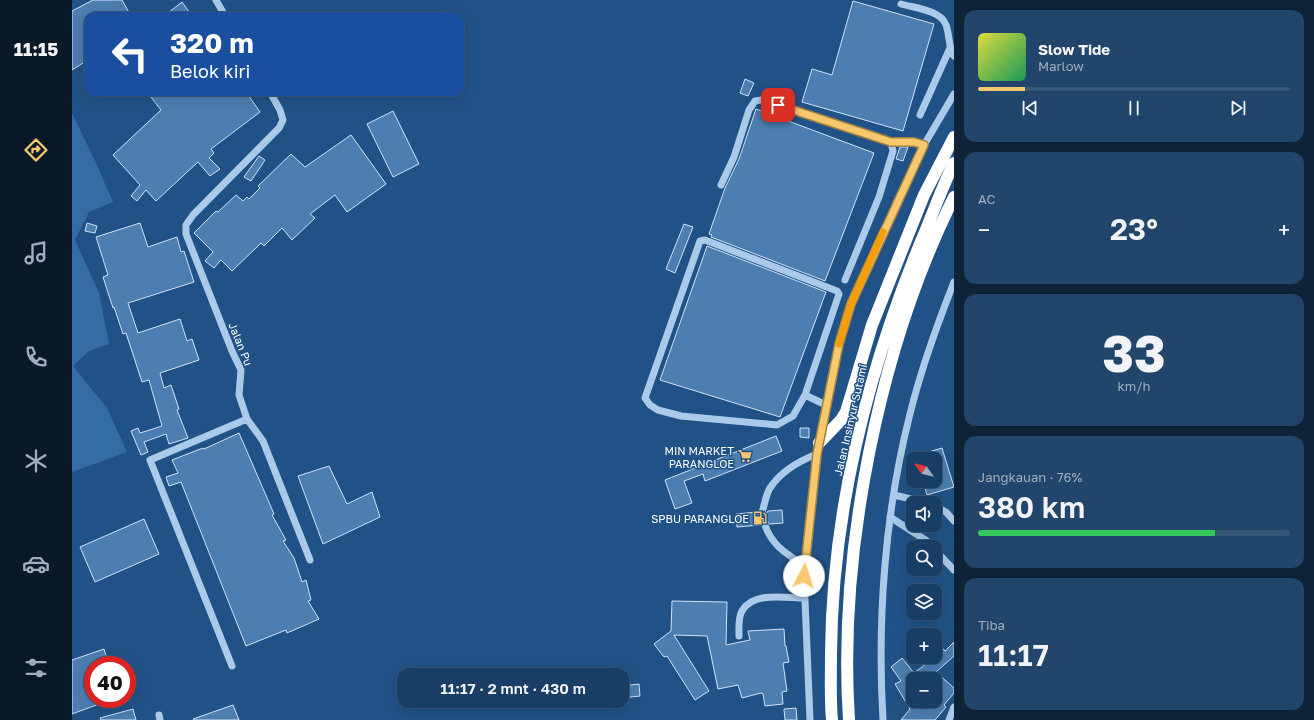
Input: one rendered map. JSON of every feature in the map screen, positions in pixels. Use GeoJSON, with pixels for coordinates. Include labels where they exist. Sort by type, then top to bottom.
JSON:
{"type":"FeatureCollection","features":[{"type":"Feature","properties":{"kind":"highway"},"geometry":{"type":"LineString","coordinates":[[818,449],[846,412],[875,318],[924,195],[954,136]]}},
{"type":"Feature","properties":{"kind":"highway","name":"Jalan Insinyur Sutami"},"geometry":{"type":"LineString","coordinates":[[832,720],[831,612],[840,530],[853,456],[878,357],[907,274],[954,163]]}},
{"type":"Feature","properties":{"kind":"highway"},"geometry":{"type":"LineString","coordinates":[[849,720],[848,624],[856,539],[868,462],[891,363],[920,275],[939,228],[954,197]]}},
{"type":"Feature","properties":{"kind":"street"},"geometry":{"type":"LineString","coordinates":[[216,0],[223,12]]}},
{"type":"Feature","properties":{"kind":"street"},"geometry":{"type":"LineString","coordinates":[[901,4],[935,14],[942,18],[946,24],[950,48],[954,56]]}},
{"type":"Feature","properties":{"kind":"street"},"geometry":{"type":"LineString","coordinates":[[920,115],[950,48]]}},
{"type":"Feature","properties":{"kind":"street"},"geometry":{"type":"LineString","coordinates":[[810,720],[804,598],[805,566],[818,449],[839,344],[851,304],[924,145],[954,94]]}},
{"type":"Feature","properties":{"kind":"street","name":"Jalan Pu"},"geometry":{"type":"LineString","coordinates":[[247,419],[239,395],[241,370],[232,351],[186,234],[186,225],[193,215],[279,128],[283,120],[280,110],[272,96]]}},
{"type":"Feature","properties":{"kind":"street"},"geometry":{"type":"LineString","coordinates":[[721,185],[734,157],[749,110],[755,101],[761,100],[778,105],[891,142],[914,142],[924,145]]}},
{"type":"Feature","properties":{"kind":"street"},"geometry":{"type":"LineString","coordinates":[[844,280],[879,197],[893,151],[891,142]]}},
{"type":"Feature","properties":{"kind":"street"},"geometry":{"type":"LineString","coordinates":[[700,240],[705,240],[837,291],[839,294],[805,395],[793,416],[777,425],[681,416],[658,410],[650,405],[645,398],[700,240]]}},
{"type":"Feature","properties":{"kind":"street"},"geometry":{"type":"LineString","coordinates":[[883,720],[881,621],[890,517],[912,407],[922,373],[954,282]]}},
{"type":"Feature","properties":{"kind":"street"},"geometry":{"type":"LineString","coordinates":[[805,395],[826,405]]}},
{"type":"Feature","properties":{"kind":"street"},"geometry":{"type":"LineString","coordinates":[[232,666],[150,460],[247,419],[263,441],[310,560]]}},
{"type":"Feature","properties":{"kind":"street"},"geometry":{"type":"LineString","coordinates":[[762,512],[769,489],[797,462],[818,449]]}},
{"type":"Feature","properties":{"kind":"street"},"geometry":{"type":"LineString","coordinates":[[894,495],[906,498]]}},
{"type":"Feature","properties":{"kind":"street"},"geometry":{"type":"LineString","coordinates":[[942,510],[946,512],[954,522]]}},
{"type":"Feature","properties":{"kind":"street"},"geometry":{"type":"LineString","coordinates":[[890,517],[925,540]]}},
{"type":"Feature","properties":{"kind":"street"},"geometry":{"type":"LineString","coordinates":[[765,525],[769,537],[805,566]]}},
{"type":"Feature","properties":{"kind":"street"},"geometry":{"type":"LineString","coordinates":[[942,557],[954,570]]}},
{"type":"Feature","properties":{"kind":"street"},"geometry":{"type":"LineString","coordinates":[[739,636],[741,612],[751,602],[758,598],[804,598]]}},
{"type":"Feature","properties":{"kind":"street"},"geometry":{"type":"LineString","coordinates":[[949,720],[954,707]]}},
{"type":"Feature","properties":{"kind":"shaded area"},"geometry":{"type":"Polygon","coordinates":[[[72,113],[113,202],[89,212],[75,240],[99,293],[109,344],[89,351],[73,366],[107,408],[127,452],[72,472],[72,113]]]}},
{"type":"Feature","properties":{"kind":"building"},"geometry":{"type":"Polygon","coordinates":[[[93,0],[122,0],[129,12],[84,12],[84,62],[72,70],[72,11],[93,0]]]}},
{"type":"Feature","properties":{"kind":"building"},"geometry":{"type":"Polygon","coordinates":[[[853,1],[934,24],[903,131],[802,102],[812,69],[832,75],[853,1]]]}},
{"type":"Feature","properties":{"kind":"building"},"geometry":{"type":"Polygon","coordinates":[[[182,2],[189,12],[169,12],[182,2]]]}},
{"type":"Feature","properties":{"kind":"building"},"geometry":{"type":"Polygon","coordinates":[[[745,79],[754,83],[748,96],[740,93],[745,79]]]}},
{"type":"Feature","properties":{"kind":"building"},"geometry":{"type":"Polygon","coordinates":[[[150,96],[249,96],[260,112],[211,149],[214,153],[209,158],[220,169],[210,176],[198,162],[156,201],[146,190],[137,201],[131,196],[140,185],[113,155],[161,110],[150,96]]]}},
{"type":"Feature","properties":{"kind":"building"},"geometry":{"type":"Polygon","coordinates":[[[756,109],[874,153],[825,281],[711,237],[712,235],[709,234],[725,188],[739,159],[756,109]]]}},
{"type":"Feature","properties":{"kind":"building"},"geometry":{"type":"Polygon","coordinates":[[[393,111],[419,164],[393,177],[367,124],[393,111]]]}},
{"type":"Feature","properties":{"kind":"building"},"geometry":{"type":"Polygon","coordinates":[[[351,135],[386,184],[347,212],[335,195],[310,214],[315,218],[292,240],[282,228],[264,246],[261,243],[232,271],[221,260],[214,268],[205,261],[213,252],[194,233],[216,211],[218,212],[236,195],[243,201],[247,197],[249,199],[260,188],[258,186],[291,154],[305,167],[351,135]]]}},
{"type":"Feature","properties":{"kind":"building"},"geometry":{"type":"Polygon","coordinates":[[[900,147],[908,147],[903,161],[896,159],[900,147]]]}},
{"type":"Feature","properties":{"kind":"building"},"geometry":{"type":"Polygon","coordinates":[[[259,156],[265,160],[251,181],[244,177],[259,156]]]}},
{"type":"Feature","properties":{"kind":"building"},"geometry":{"type":"Polygon","coordinates":[[[87,223],[97,226],[95,233],[85,231],[87,223]]]}},
{"type":"Feature","properties":{"kind":"building"},"geometry":{"type":"Polygon","coordinates":[[[140,223],[148,247],[177,237],[181,252],[184,251],[194,282],[128,303],[138,333],[180,319],[187,341],[192,339],[199,360],[160,373],[164,388],[171,385],[179,409],[177,410],[188,438],[169,444],[166,434],[144,442],[148,452],[141,455],[131,431],[138,428],[140,433],[162,426],[149,380],[142,382],[126,333],[123,334],[114,307],[113,308],[103,277],[108,275],[96,237],[140,223]]]}},
{"type":"Feature","properties":{"kind":"building"},"geometry":{"type":"Polygon","coordinates":[[[684,224],[693,227],[675,273],[666,269],[684,224]]]}},
{"type":"Feature","properties":{"kind":"building"},"geometry":{"type":"Polygon","coordinates":[[[707,246],[826,292],[780,417],[660,380],[707,246]]]}},
{"type":"Feature","properties":{"kind":"building"},"geometry":{"type":"Polygon","coordinates":[[[800,428],[809,428],[809,438],[800,437],[800,428]]]}},
{"type":"Feature","properties":{"kind":"building"},"geometry":{"type":"Polygon","coordinates":[[[239,433],[274,514],[272,515],[286,540],[283,541],[294,558],[302,582],[306,580],[311,600],[308,601],[319,619],[287,633],[286,630],[246,646],[181,482],[169,486],[166,477],[178,473],[172,460],[203,448],[204,449],[239,433]]]}},
{"type":"Feature","properties":{"kind":"building"},"geometry":{"type":"Polygon","coordinates":[[[776,436],[782,451],[705,481],[703,474],[684,481],[692,503],[675,509],[665,480],[776,436]]]}},
{"type":"Feature","properties":{"kind":"building"},"geometry":{"type":"Polygon","coordinates":[[[942,448],[954,487],[927,495],[925,488],[942,488],[942,452],[929,452],[942,448]]]}},
{"type":"Feature","properties":{"kind":"building"},"geometry":{"type":"Polygon","coordinates":[[[329,466],[347,504],[372,492],[380,517],[323,544],[298,476],[329,466]]]}},
{"type":"Feature","properties":{"kind":"building","name":"SPBU PARANGLOE"},"geometry":{"type":"Polygon","coordinates":[[[782,510],[783,523],[770,524],[765,520],[761,522],[760,525],[737,527],[736,514],[757,512],[759,516],[763,517],[768,511],[782,510]]]}},
{"type":"Feature","properties":{"kind":"building"},"geometry":{"type":"Polygon","coordinates":[[[144,519],[159,554],[95,582],[80,547],[144,519]]]}},
{"type":"Feature","properties":{"kind":"building"},"geometry":{"type":"Polygon","coordinates":[[[672,601],[727,602],[726,645],[750,640],[748,631],[784,629],[785,646],[789,662],[783,663],[787,691],[782,692],[783,704],[765,706],[763,694],[761,693],[742,698],[738,685],[718,689],[707,636],[674,635],[709,691],[695,700],[667,656],[664,657],[654,644],[671,631],[672,601]]]}},
{"type":"Feature","properties":{"kind":"building"},"geometry":{"type":"Polygon","coordinates":[[[954,642],[954,656],[936,672],[915,672],[926,664],[942,664],[942,648],[945,651],[954,642]]]}},
{"type":"Feature","properties":{"kind":"building"},"geometry":{"type":"Polygon","coordinates":[[[104,649],[106,656],[84,656],[84,708],[88,708],[72,714],[72,660],[104,649]]]}},
{"type":"Feature","properties":{"kind":"building"},"geometry":{"type":"Polygon","coordinates":[[[902,658],[913,672],[906,672],[906,702],[895,684],[901,681],[891,667],[902,658]]]}},
{"type":"Feature","properties":{"kind":"building"},"geometry":{"type":"Polygon","coordinates":[[[942,677],[954,688],[954,693],[944,705],[946,707],[935,720],[901,720],[910,709],[942,708],[942,677]]]}},
{"type":"Feature","properties":{"kind":"building"},"geometry":{"type":"Polygon","coordinates":[[[639,684],[640,696],[629,697],[629,685],[639,684]]]}},
{"type":"Feature","properties":{"kind":"building"},"geometry":{"type":"Polygon","coordinates":[[[233,705],[239,720],[193,719],[233,705]]]}},
{"type":"Feature","properties":{"kind":"building"},"geometry":{"type":"Polygon","coordinates":[[[796,708],[797,720],[785,720],[784,709],[796,708]]]}},
{"type":"Feature","properties":{"kind":"building"},"geometry":{"type":"Polygon","coordinates":[[[133,709],[136,720],[101,720],[100,718],[133,709]]]}},
{"type":"Feature","properties":{"kind":"tunnel"},"geometry":{"type":"LineString","coordinates":[[762,512],[765,525]]}},
{"type":"Feature","properties":{"kind":"slow traffic"},"geometry":{"type":"LineString","coordinates":[[839,344],[851,304],[883,232]]}},
{"type":"Feature","properties":{"kind":"place","name":"MIN MARKET PARANGLOE"},"geometry":{"type":"Point","coordinates":[745,456]}},
{"type":"Feature","properties":{"kind":"place","name":"SPBU PARANGLOE"},"geometry":{"type":"Point","coordinates":[760,518]}},
{"type":"Feature","properties":{"kind":"route"},"geometry":{"type":"LineString","coordinates":[[778,105],[883,137],[891,142],[914,142],[924,145],[851,304],[839,344],[817,454],[804,576]]}}]}
